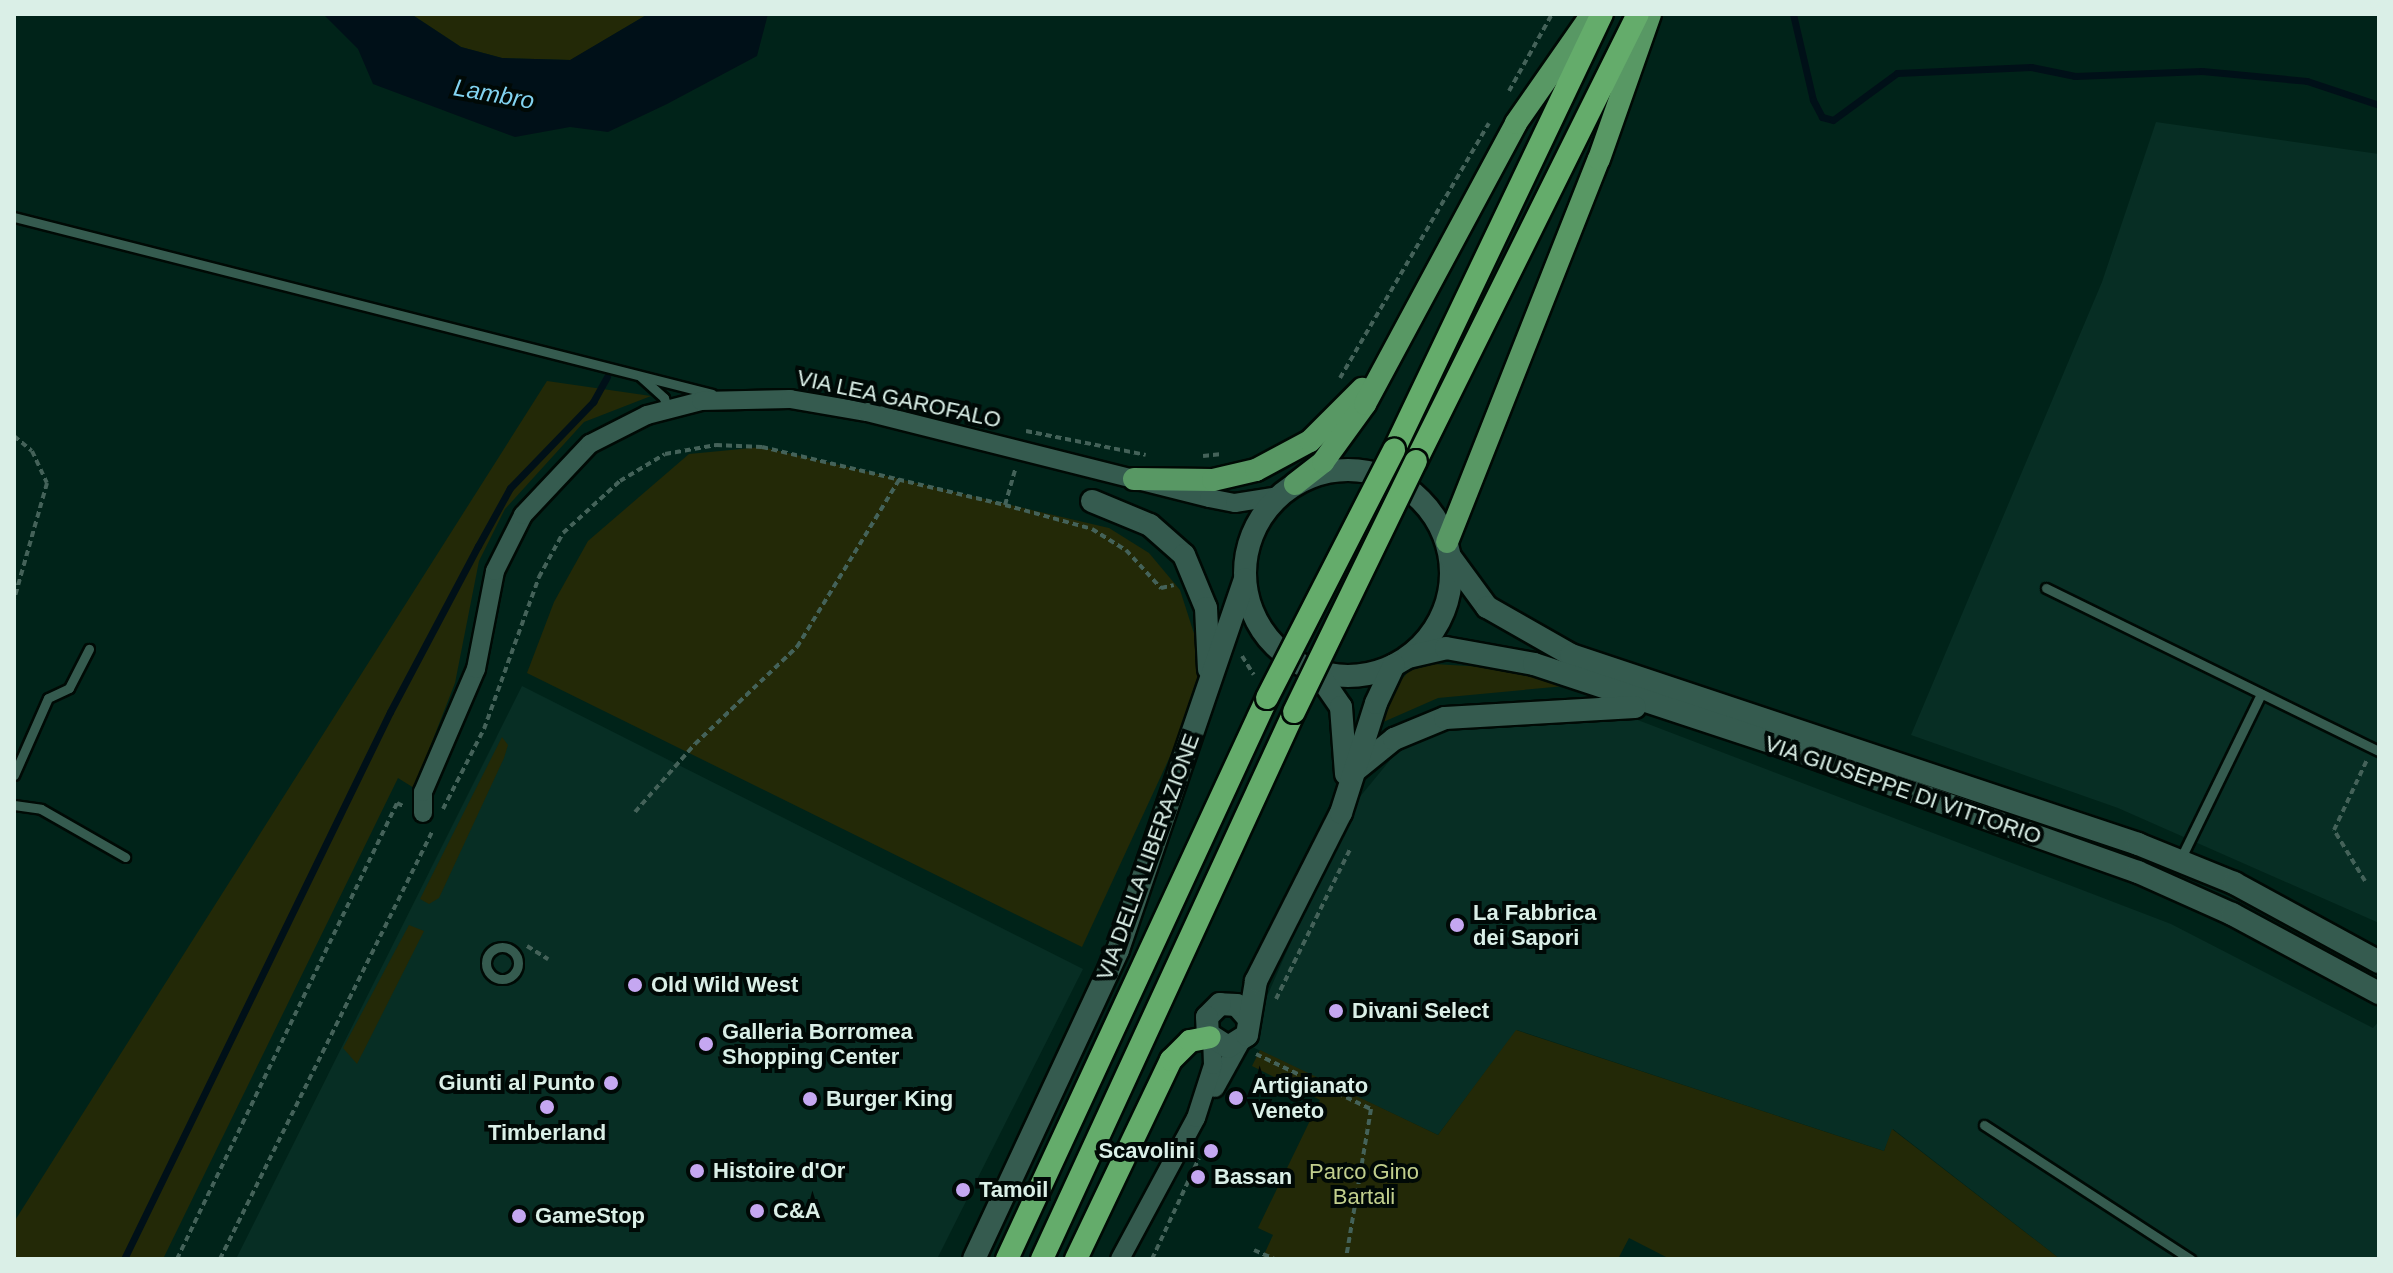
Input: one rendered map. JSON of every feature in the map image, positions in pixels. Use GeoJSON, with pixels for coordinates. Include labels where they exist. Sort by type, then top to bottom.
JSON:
{"type":"FeatureCollection","features":[{"type":"Feature","properties":{"kind":"highway"},"geometry":{"type":"LineString","coordinates":[[1007,1259],[1267,698],[1394,450],[1602,14]]}},
{"type":"Feature","properties":{"kind":"highway"},"geometry":{"type":"LineString","coordinates":[[1042,1259],[1294,712],[1638,14]]}},
{"type":"Feature","properties":{"kind":"highway"},"geometry":{"type":"LineString","coordinates":[[1076,1259],[1171,1060],[1190,1041],[1211,1038]]}},
{"type":"Feature","properties":{"kind":"main road"},"geometry":{"type":"LineString","coordinates":[[1401,661],[1364,675],[1317,672],[1284,655],[1268,639],[1250,606],[1245,579],[1250,540],[1287,490],[1323,462],[1350,428],[1534,92],[1592,14]]}},
{"type":"Feature","properties":{"kind":"main road"},"geometry":{"type":"LineString","coordinates":[[1272,948],[1257,970],[1207,1017],[1211,1038],[1228,1047],[1246,1046],[1256,981],[1346,799],[1401,661],[1442,616],[1449,550],[1485,434],[1599,159],[1650,14]]}},
{"type":"Feature","properties":{"kind":"main road"},"geometry":{"type":"LineString","coordinates":[[1134,479],[1221,479],[1297,450],[1331,422],[1371,379],[1430,285]]}},
{"type":"Feature","properties":{"kind":"main road"},"geometry":{"type":"LineString","coordinates":[[1287,490],[1344,469],[1395,480],[1427,505],[1449,550]]}},
{"type":"Feature","properties":{"kind":"main road"},"geometry":{"type":"LineString","coordinates":[[1092,501],[1150,525],[1184,555],[1206,608],[1210,686]]}},
{"type":"Feature","properties":{"kind":"main road","name":"VIA GIUSEPPE DI VITTORIO"},"geometry":{"type":"LineString","coordinates":[[1449,550],[1487,607],[1505,622],[1571,655],[2180,860],[2274,903],[2379,962]]}},
{"type":"Feature","properties":{"kind":"main road","name":"VIA DELLA LIBERAZIONE"},"geometry":{"type":"LineString","coordinates":[[974,1259],[1118,950],[1245,579]]}},
{"type":"Feature","properties":{"kind":"main road","name":"VIA GIUSEPPE DI VITTORIO"},"geometry":{"type":"LineString","coordinates":[[1401,661],[1446,648],[1479,651],[1534,664],[2138,872],[2232,914],[2379,993]]}},
{"type":"Feature","properties":{"kind":"main road"},"geometry":{"type":"LineString","coordinates":[[1317,672],[1341,707],[1346,799]]}},
{"type":"Feature","properties":{"kind":"main road"},"geometry":{"type":"LineString","coordinates":[[1356,770],[1394,739],[1445,718],[1657,707]]}},
{"type":"Feature","properties":{"kind":"main road"},"geometry":{"type":"LineString","coordinates":[[1220,1004],[1235,1004],[1249,1019]]}},
{"type":"Feature","properties":{"kind":"street","name":"VIA LEA GAROFALO"},"geometry":{"type":"LineString","coordinates":[[423,814],[423,792],[476,669],[495,571],[523,515],[590,444],[668,410],[725,398],[790,399],[852,410],[1235,503],[1287,490]]}},
{"type":"Feature","properties":{"kind":"street"},"geometry":{"type":"LineString","coordinates":[[1196,1118],[1213,1065],[1211,1038]]}},
{"type":"Feature","properties":{"kind":"street"},"geometry":{"type":"LineString","coordinates":[[1120,1259],[1196,1118],[1246,1046]]}},
{"type":"Feature","properties":{"kind":"lane"},"geometry":{"type":"LineString","coordinates":[[14,217],[725,398]]}},
{"type":"Feature","properties":{"kind":"lane"},"geometry":{"type":"LineString","coordinates":[[638,374],[664,398],[668,410]]}},
{"type":"Feature","properties":{"kind":"lane"},"geometry":{"type":"LineString","coordinates":[[2046,588],[2378,751]]}},
{"type":"Feature","properties":{"kind":"lane"},"geometry":{"type":"LineString","coordinates":[[14,775],[48,698],[69,688],[89,649]]}},
{"type":"Feature","properties":{"kind":"lane"},"geometry":{"type":"LineString","coordinates":[[2180,860],[2261,694]]}},
{"type":"Feature","properties":{"kind":"lane"},"geometry":{"type":"LineString","coordinates":[[14,805],[41,809],[125,857]]}},
{"type":"Feature","properties":{"kind":"lane"},"geometry":{"type":"LineString","coordinates":[[1984,1125],[2190,1259]]}},
{"type":"Feature","properties":{"kind":"path"},"geometry":{"type":"LineString","coordinates":[[1506,96],[1552,14]]}},
{"type":"Feature","properties":{"kind":"path"},"geometry":{"type":"LineString","coordinates":[[1332,391],[1497,110]]}},
{"type":"Feature","properties":{"kind":"path"},"geometry":{"type":"LineString","coordinates":[[220,1259],[423,814],[484,729],[539,577],[563,533],[620,481],[665,454],[716,445],[762,447],[1005,505],[1020,451],[1021,436],[1031,430],[1157,456]]}},
{"type":"Feature","properties":{"kind":"path"},"geometry":{"type":"LineString","coordinates":[[14,436],[32,451],[47,483],[14,600]]}},
{"type":"Feature","properties":{"kind":"path"},"geometry":{"type":"LineString","coordinates":[[1200,456],[1225,453]]}},
{"type":"Feature","properties":{"kind":"path"},"geometry":{"type":"LineString","coordinates":[[635,812],[695,744],[797,647],[899,480]]}},
{"type":"Feature","properties":{"kind":"path"},"geometry":{"type":"LineString","coordinates":[[2365,881],[2334,830],[2360,768],[2378,751]]}},
{"type":"Feature","properties":{"kind":"path"},"geometry":{"type":"LineString","coordinates":[[177,1259],[397,803],[423,814]]}},
{"type":"Feature","properties":{"kind":"path"},"geometry":{"type":"LineString","coordinates":[[527,946],[548,959]]}},
{"type":"Feature","properties":{"kind":"path"},"geometry":{"type":"LineString","coordinates":[[1246,1046],[1371,1109],[1346,1259]]}},
{"type":"Feature","properties":{"kind":"path"},"geometry":{"type":"LineString","coordinates":[[1254,1250],[1274,1259]]}},
{"type":"Feature","properties":{"kind":"shaded area"},"geometry":{"type":"Polygon","coordinates":[[[2156,122],[2379,154],[2379,923],[2118,808],[1911,735],[2102,282],[2156,122]]]}},
{"type":"Feature","properties":{"kind":"shaded area","name":"Galleria Borromea Shopping Center"},"geometry":{"type":"Polygon","coordinates":[[[522,686],[1083,969],[937,1259],[236,1259],[522,686]]]}},
{"type":"Feature","properties":{"kind":"shaded area"},"geometry":{"type":"Polygon","coordinates":[[[1609,709],[2171,924],[2373,1028],[2379,1021],[2379,1259],[2060,1259],[1893,1129],[1884,1151],[1517,1030],[1438,1135],[1246,1044],[1349,810],[1396,753],[1450,725],[1609,709]]]}},
{"type":"Feature","properties":{"kind":"green space"},"geometry":{"type":"Polygon","coordinates":[[[411,14],[648,14],[571,60],[502,58],[461,47],[411,14]]]}},
{"type":"Feature","properties":{"kind":"green space"},"geometry":{"type":"Polygon","coordinates":[[[547,381],[651,396],[584,422],[505,509],[479,561],[455,683],[414,788],[398,778],[163,1259],[14,1259],[14,1222],[547,381]]]}},
{"type":"Feature","properties":{"kind":"green space"},"geometry":{"type":"Polygon","coordinates":[[[762,447],[1109,528],[1149,553],[1180,590],[1199,649],[1197,698],[1082,947],[527,673],[554,602],[588,541],[689,454],[762,447]]]}},
{"type":"Feature","properties":{"kind":"green space"},"geometry":{"type":"Polygon","coordinates":[[[1433,664],[1503,668],[1565,686],[1438,698],[1381,723],[1396,686],[1409,671],[1433,664]]]}},
{"type":"Feature","properties":{"kind":"green space"},"geometry":{"type":"Polygon","coordinates":[[[502,737],[508,745],[504,758],[439,898],[429,904],[420,899],[502,737]]]}},
{"type":"Feature","properties":{"kind":"green space"},"geometry":{"type":"Polygon","coordinates":[[[409,925],[424,931],[357,1064],[343,1048],[409,925]]]}},
{"type":"Feature","properties":{"kind":"green space","name":"Parco Gino Bartali"},"geometry":{"type":"Polygon","coordinates":[[[1516,1030],[1884,1151],[1892,1129],[2060,1259],[1670,1259],[1629,1238],[1618,1259],[1262,1259],[1273,1235],[1258,1228],[1320,1100],[1252,1066],[1260,1050],[1438,1135],[1516,1030]]]}},
{"type":"Feature","properties":{"kind":"water","name":"Lambro"},"geometry":{"type":"Polygon","coordinates":[[[323,14],[411,14],[461,47],[502,58],[570,60],[648,14],[768,14],[757,56],[667,104],[608,132],[570,127],[515,137],[373,84],[358,49],[323,14]]]}},
{"type":"Feature","properties":{"kind":"waterway"},"geometry":{"type":"LineString","coordinates":[[1793,14],[1813,100],[1822,117],[1833,120],[1897,73],[2031,67],[2075,76],[2202,71],[2307,81],[2379,105]]}},
{"type":"Feature","properties":{"kind":"waterway"},"geometry":{"type":"LineString","coordinates":[[124,1259],[390,712],[478,546],[510,488],[593,402],[607,377]]}},
{"type":"Feature","properties":{"kind":"place","name":"La Fabbrica dei Sapori"},"geometry":{"type":"Point","coordinates":[1457,925]}},
{"type":"Feature","properties":{"kind":"place","name":"Old Wild West"},"geometry":{"type":"Point","coordinates":[635,985]}},
{"type":"Feature","properties":{"kind":"place","name":"Divani Select"},"geometry":{"type":"Point","coordinates":[1336,1011]}},
{"type":"Feature","properties":{"kind":"place","name":"Galleria Borromea Shopping Center"},"geometry":{"type":"Point","coordinates":[706,1044]}},
{"type":"Feature","properties":{"kind":"place","name":"Giunti al Punto"},"geometry":{"type":"Point","coordinates":[611,1083]}},
{"type":"Feature","properties":{"kind":"place","name":"Artigianato Veneto"},"geometry":{"type":"Point","coordinates":[1236,1098]}},
{"type":"Feature","properties":{"kind":"place","name":"Burger King"},"geometry":{"type":"Point","coordinates":[810,1099]}},
{"type":"Feature","properties":{"kind":"place","name":"Timberland"},"geometry":{"type":"Point","coordinates":[547,1107]}},
{"type":"Feature","properties":{"kind":"place","name":"Scavolini"},"geometry":{"type":"Point","coordinates":[1211,1151]}},
{"type":"Feature","properties":{"kind":"place","name":"Histoire d'Or"},"geometry":{"type":"Point","coordinates":[697,1171]}},
{"type":"Feature","properties":{"kind":"place","name":"Bassan"},"geometry":{"type":"Point","coordinates":[1198,1177]}},
{"type":"Feature","properties":{"kind":"place","name":"Tamoil"},"geometry":{"type":"Point","coordinates":[963,1190]}},
{"type":"Feature","properties":{"kind":"place","name":"C&A"},"geometry":{"type":"Point","coordinates":[757,1211]}},
{"type":"Feature","properties":{"kind":"place","name":"GameStop"},"geometry":{"type":"Point","coordinates":[519,1216]}}]}
